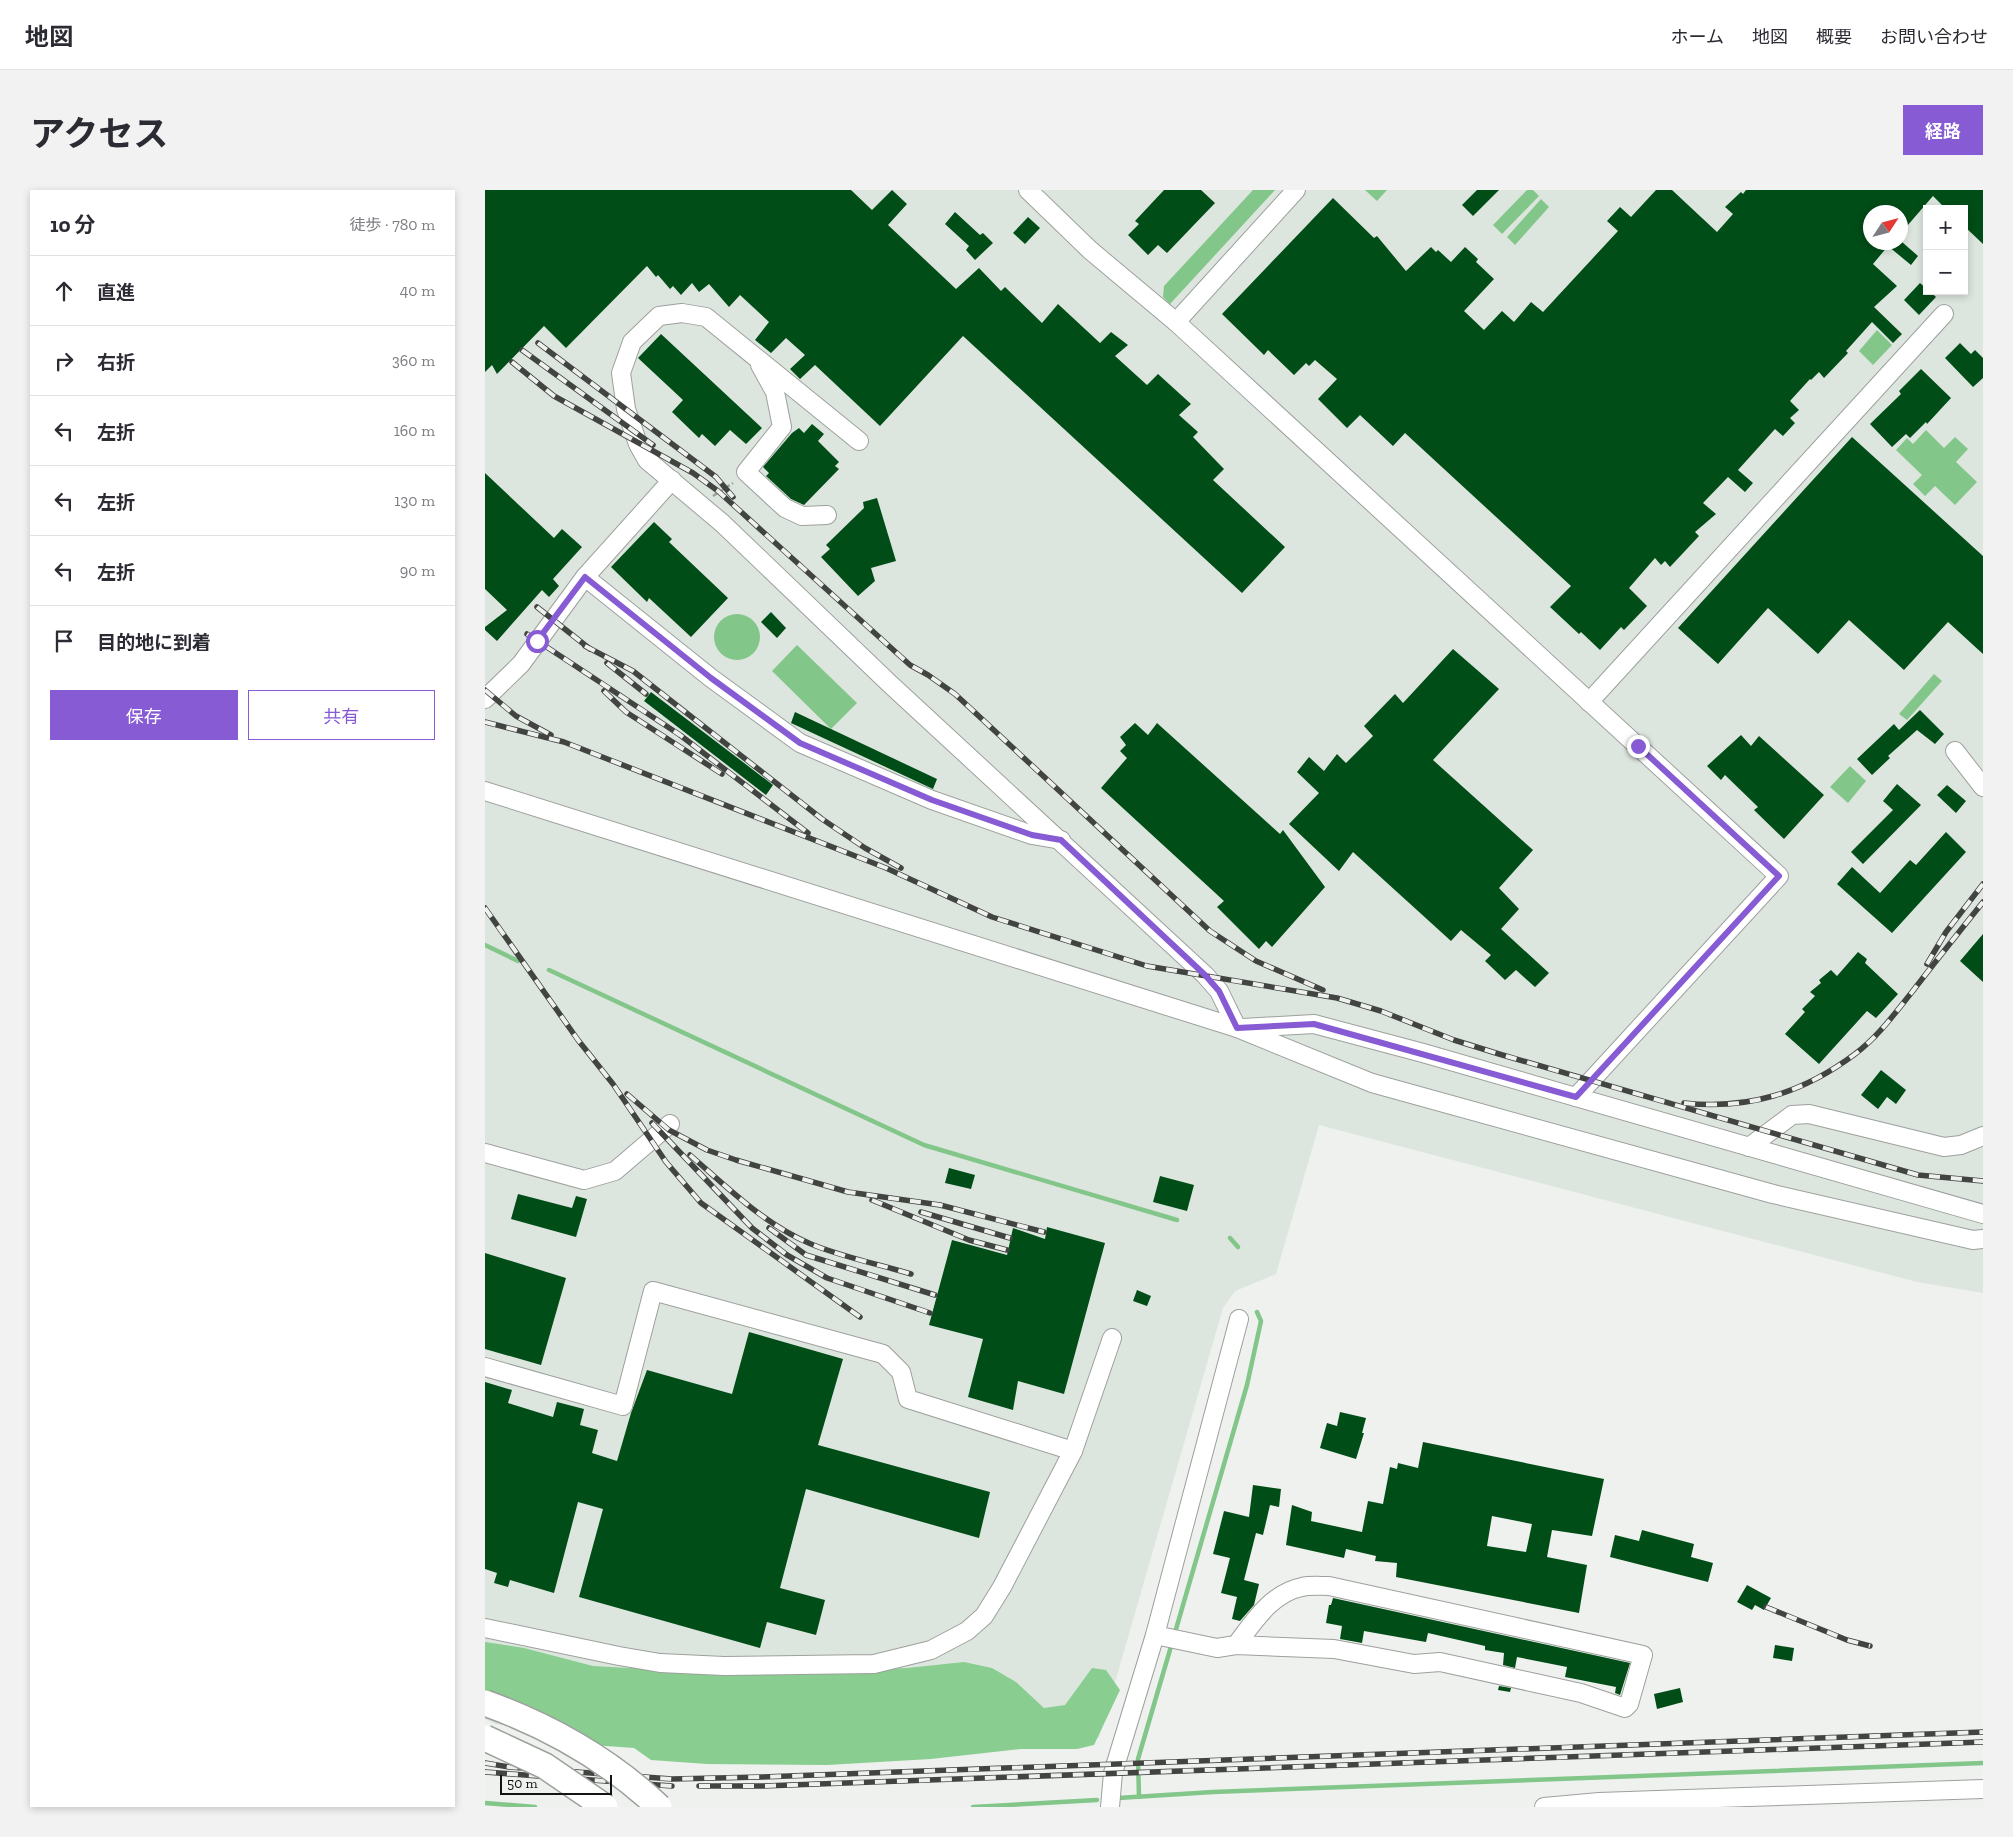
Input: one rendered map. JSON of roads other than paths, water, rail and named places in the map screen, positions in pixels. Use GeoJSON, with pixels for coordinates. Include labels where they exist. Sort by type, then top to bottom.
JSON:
{"type":"FeatureCollection","features":[{"type":"Feature","properties":{"kind":"highway"},"geometry":{"type":"LineString","coordinates":[[485,1703],[535,1724],[573,1744],[619,1773],[659,1807]]}},
{"type":"Feature","properties":{"kind":"highway"},"geometry":{"type":"LineString","coordinates":[[485,1716],[560,1752],[636,1807]]}},
{"type":"Feature","properties":{"kind":"highway"},"geometry":{"type":"LineString","coordinates":[[485,1738],[545,1766],[605,1807]]}},
{"type":"Feature","properties":{"kind":"highway"},"geometry":{"type":"LineString","coordinates":[[485,1742],[578,1807]]}},
{"type":"Feature","properties":{"kind":"street"},"geometry":{"type":"LineString","coordinates":[[1028,190],[1090,250],[1176,322],[1779,876],[1576,1097]]}},
{"type":"Feature","properties":{"kind":"street"},"geometry":{"type":"LineString","coordinates":[[1176,322],[1296,190]]}},
{"type":"Feature","properties":{"kind":"street"},"geometry":{"type":"LineString","coordinates":[[859,441],[816,404],[706,317],[682,313],[659,316],[632,342],[621,373],[626,410],[638,444],[647,460],[703,507],[788,585],[890,684],[1205,975],[1219,991],[1237,1028]]}},
{"type":"Feature","properties":{"kind":"street"},"geometry":{"type":"LineString","coordinates":[[1589,702],[1944,314]]}},
{"type":"Feature","properties":{"kind":"street"},"geometry":{"type":"LineString","coordinates":[[758,360],[775,392],[782,427],[746,472],[785,508],[801,516],[827,515]]}},
{"type":"Feature","properties":{"kind":"street"},"geometry":{"type":"LineString","coordinates":[[485,699],[521,664],[585,577],[672,480]]}},
{"type":"Feature","properties":{"kind":"street"},"geometry":{"type":"LineString","coordinates":[[585,577],[711,678],[800,743],[932,800],[1032,835],[1061,840]]}},
{"type":"Feature","properties":{"kind":"street"},"geometry":{"type":"LineString","coordinates":[[1955,751],[1983,788]]}},
{"type":"Feature","properties":{"kind":"street"},"geometry":{"type":"LineString","coordinates":[[485,791],[1237,1028],[1372,1083],[1773,1194],[1973,1240],[1983,1239]]}},
{"type":"Feature","properties":{"kind":"street"},"geometry":{"type":"LineString","coordinates":[[1237,1028],[1314,1024],[1983,1214]]}},
{"type":"Feature","properties":{"kind":"street"},"geometry":{"type":"LineString","coordinates":[[1749,1146],[1791,1115],[1809,1114],[1944,1147],[1961,1145],[1983,1136]]}},
{"type":"Feature","properties":{"kind":"street"},"geometry":{"type":"LineString","coordinates":[[485,1152],[584,1180],[615,1171],[670,1124]]}},
{"type":"Feature","properties":{"kind":"street"},"geometry":{"type":"LineString","coordinates":[[485,1367],[623,1406],[653,1292],[883,1354],[901,1372],[908,1399],[1073,1451]]}},
{"type":"Feature","properties":{"kind":"street"},"geometry":{"type":"LineString","coordinates":[[1110,1807],[1113,1773],[1166,1638],[1239,1320]]}},
{"type":"Feature","properties":{"kind":"street"},"geometry":{"type":"LineString","coordinates":[[485,1628],[660,1663],[723,1666],[874,1664],[931,1650],[967,1631],[984,1616],[1002,1588],[1073,1451],[1112,1338]]}},
{"type":"Feature","properties":{"kind":"street"},"geometry":{"type":"LineString","coordinates":[[1166,1638],[1217,1648],[1236,1645],[1334,1648],[1414,1664],[1440,1662],[1581,1693],[1625,1708],[1629,1704],[1643,1655],[1329,1586],[1302,1587],[1285,1593],[1268,1605],[1236,1645]]}},
{"type":"Feature","properties":{"kind":"street"},"geometry":{"type":"LineString","coordinates":[[1544,1807],[1599,1802],[1983,1789]]}},
{"type":"Feature","properties":{"kind":"waterway"},"geometry":{"type":"LineString","coordinates":[[485,945],[518,961]]}},
{"type":"Feature","properties":{"kind":"waterway"},"geometry":{"type":"LineString","coordinates":[[549,970],[924,1145],[1177,1220]]}},
{"type":"Feature","properties":{"kind":"waterway"},"geometry":{"type":"LineString","coordinates":[[1230,1238],[1238,1247]]}},
{"type":"Feature","properties":{"kind":"waterway"},"geometry":{"type":"LineString","coordinates":[[1174,1636],[1247,1385],[1261,1321],[1257,1312]]}},
{"type":"Feature","properties":{"kind":"waterway"},"geometry":{"type":"LineString","coordinates":[[1139,1797],[1138,1759],[1172,1643]]}},
{"type":"Feature","properties":{"kind":"waterway"},"geometry":{"type":"LineString","coordinates":[[1118,1798],[1213,1792],[1983,1763]]}},
{"type":"Feature","properties":{"kind":"waterway"},"geometry":{"type":"LineString","coordinates":[[973,1807],[1097,1800]]}},
{"type":"Feature","properties":{"kind":"waterway"},"geometry":{"type":"LineString","coordinates":[[485,1803],[535,1807]]}},
{"type":"Feature","properties":{"kind":"railway"},"geometry":{"type":"LineString","coordinates":[[538,343],[716,477],[733,497]]}},
{"type":"Feature","properties":{"kind":"railway"},"geometry":{"type":"LineString","coordinates":[[522,350],[653,445]]}},
{"type":"Feature","properties":{"kind":"railway"},"geometry":{"type":"LineString","coordinates":[[512,362],[554,396],[693,473],[718,491],[910,665],[955,694],[1210,931],[1256,961],[1323,990]]}},
{"type":"Feature","properties":{"kind":"railway"},"geometry":{"type":"LineString","coordinates":[[537,607],[590,649]]}},
{"type":"Feature","properties":{"kind":"railway"},"geometry":{"type":"LineString","coordinates":[[527,634],[680,735],[808,833]]}},
{"type":"Feature","properties":{"kind":"railway"},"geometry":{"type":"LineString","coordinates":[[585,646],[633,671],[822,819],[865,848],[901,868]]}},
{"type":"Feature","properties":{"kind":"railway"},"geometry":{"type":"LineString","coordinates":[[607,663],[646,694]]}},
{"type":"Feature","properties":{"kind":"railway"},"geometry":{"type":"LineString","coordinates":[[485,690],[516,716],[551,735]]}},
{"type":"Feature","properties":{"kind":"railway"},"geometry":{"type":"LineString","coordinates":[[604,691],[626,712],[722,774]]}},
{"type":"Feature","properties":{"kind":"railway"},"geometry":{"type":"LineString","coordinates":[[485,722],[564,742],[886,868],[992,917],[1147,966],[1337,998],[1381,1011],[1454,1040],[1499,1054],[1918,1175],[1983,1181]]}},
{"type":"Feature","properties":{"kind":"railway"},"geometry":{"type":"LineString","coordinates":[[1927,964],[1946,932],[1983,884]]}},
{"type":"Feature","properties":{"kind":"railway"},"geometry":{"type":"LineString","coordinates":[[1684,1103],[1708,1105],[1753,1101],[1795,1088],[1835,1068],[1855,1054],[1886,1024],[1983,902]]}},
{"type":"Feature","properties":{"kind":"railway"},"geometry":{"type":"LineString","coordinates":[[485,908],[578,1040],[613,1084],[666,1162],[701,1203],[860,1317]]}},
{"type":"Feature","properties":{"kind":"railway"},"geometry":{"type":"LineString","coordinates":[[627,1094],[669,1130],[707,1150],[736,1160],[848,1192],[940,1205],[1044,1232]]}},
{"type":"Feature","properties":{"kind":"railway"},"geometry":{"type":"LineString","coordinates":[[652,1123],[752,1228],[787,1255],[827,1278],[930,1313]]}},
{"type":"Feature","properties":{"kind":"railway"},"geometry":{"type":"LineString","coordinates":[[690,1155],[762,1216],[794,1236],[835,1253],[911,1274]]}},
{"type":"Feature","properties":{"kind":"railway"},"geometry":{"type":"LineString","coordinates":[[872,1200],[969,1240],[1007,1250]]}},
{"type":"Feature","properties":{"kind":"railway"},"geometry":{"type":"LineString","coordinates":[[921,1212],[1010,1238]]}},
{"type":"Feature","properties":{"kind":"railway"},"geometry":{"type":"LineString","coordinates":[[769,1228],[806,1255],[935,1295]]}},
{"type":"Feature","properties":{"kind":"railway"},"geometry":{"type":"LineString","coordinates":[[1766,1607],[1847,1640],[1870,1646]]}},
{"type":"Feature","properties":{"kind":"railway"},"geometry":{"type":"LineString","coordinates":[[485,1763],[509,1767],[672,1779],[1983,1732]]}},
{"type":"Feature","properties":{"kind":"railway"},"geometry":{"type":"LineString","coordinates":[[699,1786],[763,1786],[1983,1742]]}},
{"type":"Feature","properties":{"kind":"railway"},"geometry":{"type":"LineString","coordinates":[[485,1772],[672,1786]]}}]}
